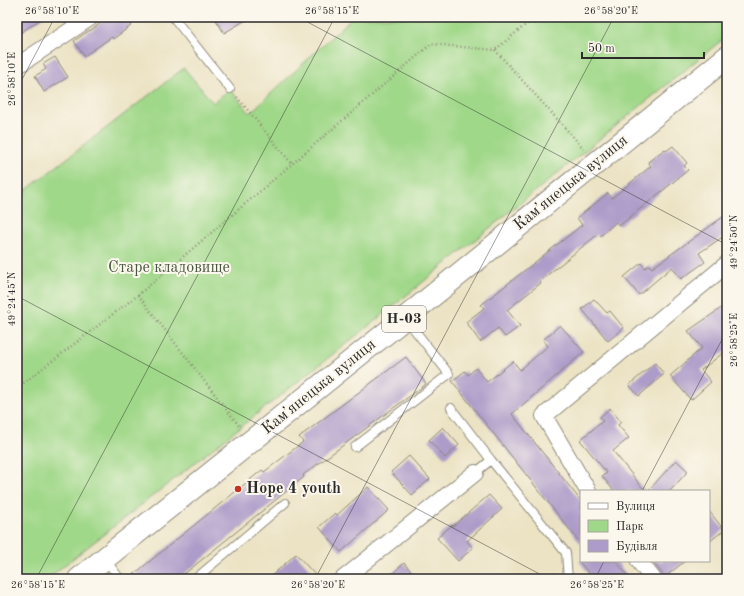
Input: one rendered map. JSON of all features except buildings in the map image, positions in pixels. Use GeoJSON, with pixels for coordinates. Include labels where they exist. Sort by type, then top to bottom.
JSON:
{"type":"FeatureCollection","features":[{"type":"Feature","properties":{"kind":"main road","name":"Камʼянецька вулиця"},"geometry":{"type":"LineString","coordinates":[[78,579],[405,318],[727,57]]}},
{"type":"Feature","properties":{"kind":"street"},"geometry":{"type":"LineString","coordinates":[[17,66],[91,17]]}},
{"type":"Feature","properties":{"kind":"street"},"geometry":{"type":"LineString","coordinates":[[587,490],[544,416],[727,264]]}},
{"type":"Feature","properties":{"kind":"street"},"geometry":{"type":"LineString","coordinates":[[343,579],[475,473]]}},
{"type":"Feature","properties":{"kind":"street"},"geometry":{"type":"LineString","coordinates":[[640,562],[653,579]]}},
{"type":"Feature","properties":{"kind":"lane"},"geometry":{"type":"LineString","coordinates":[[173,17],[230,89]]}},
{"type":"Feature","properties":{"kind":"lane"},"geometry":{"type":"LineString","coordinates":[[355,448],[449,374],[405,318]]}},
{"type":"Feature","properties":{"kind":"lane"},"geometry":{"type":"LineString","coordinates":[[451,408],[566,553],[568,579]]}},
{"type":"Feature","properties":{"kind":"lane"},"geometry":{"type":"LineString","coordinates":[[475,473],[491,460]]}},
{"type":"Feature","properties":{"kind":"lane"},"geometry":{"type":"LineString","coordinates":[[195,579],[285,503]]}},
{"type":"Feature","properties":{"kind":"lane"},"geometry":{"type":"LineString","coordinates":[[105,558],[120,579]]}},
{"type":"Feature","properties":{"kind":"path"},"geometry":{"type":"LineString","coordinates":[[495,50],[535,17]]}},
{"type":"Feature","properties":{"kind":"path"},"geometry":{"type":"LineString","coordinates":[[17,388],[138,295],[431,44],[495,50],[586,151]]}},
{"type":"Feature","properties":{"kind":"path"},"geometry":{"type":"LineString","coordinates":[[230,89],[292,164]]}},
{"type":"Feature","properties":{"kind":"path"},"geometry":{"type":"LineString","coordinates":[[138,295],[240,428]]}},
{"type":"Feature","properties":{"kind":"green space","name":"Старе кладовище"},"geometry":{"type":"Polygon","coordinates":[[[353,17],[727,17],[727,36],[365,329],[47,579],[17,579],[17,197],[184,68],[213,103],[230,89],[250,113],[353,17]]]}},
{"type":"Feature","properties":{"kind":"place","name":"Hope 4 youth"},"geometry":{"type":"Point","coordinates":[238,489]}}]}
